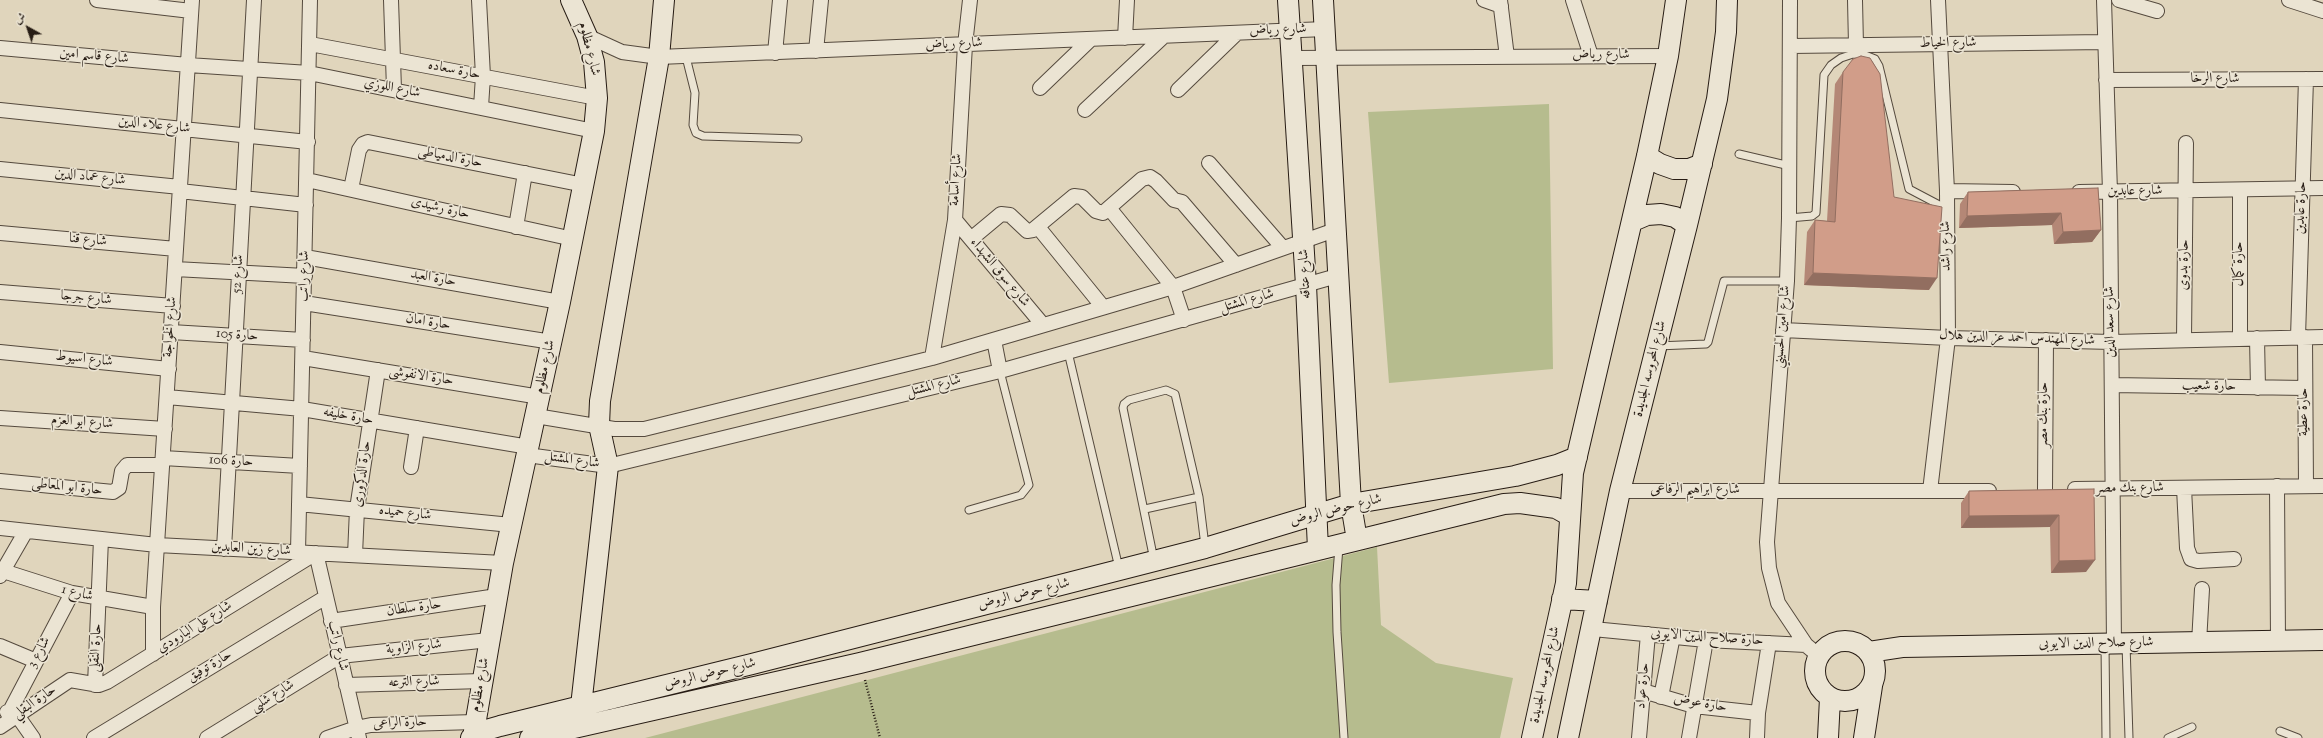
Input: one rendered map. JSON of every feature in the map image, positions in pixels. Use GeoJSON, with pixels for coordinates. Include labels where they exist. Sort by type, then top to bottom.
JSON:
{"type":"FeatureCollection","features":[{"type":"Feature","properties":{"kind":"main road","name":"شارع مظلوم"},"geometry":{"type":"LineString","coordinates":[[473,732],[497,596],[552,342],[594,131],[597,98],[594,62],[587,36],[571,0]]}},
{"type":"Feature","properties":{"kind":"main road"},"geometry":{"type":"LineString","coordinates":[[581,706],[608,466],[599,425],[600,401],[659,57],[664,0]]}},
{"type":"Feature","properties":{"kind":"main road","name":"شارع عتاقه"},"geometry":{"type":"LineString","coordinates":[[1288,0],[1304,240],[1318,513],[1318,549]]}},
{"type":"Feature","properties":{"kind":"main road"},"geometry":{"type":"LineString","coordinates":[[1323,0],[1334,230],[1350,504],[1348,542]]}},
{"type":"Feature","properties":{"kind":"main road","name":"شارع المحروسه الجديدة"},"geometry":{"type":"LineString","coordinates":[[1532,738],[1562,599],[1568,558],[1570,490],[1633,221],[1668,56],[1676,0]]}},
{"type":"Feature","properties":{"kind":"main road","name":"شارع المحروسه الجديدة"},"geometry":{"type":"LineString","coordinates":[[1568,738],[1620,491],[1688,225],[1717,99],[1726,32],[1727,0]]}},
{"type":"Feature","properties":{"kind":"main road"},"geometry":{"type":"LineString","coordinates":[[1647,156],[1660,164],[1674,169],[1689,169],[1702,164]]}},
{"type":"Feature","properties":{"kind":"main road"},"geometry":{"type":"LineString","coordinates":[[1633,221],[1646,215],[1661,214],[1675,217],[1688,225]]}},
{"type":"Feature","properties":{"kind":"main road","name":"شارع حوض الروض"},"geometry":{"type":"LineString","coordinates":[[473,732],[752,664],[1206,548],[1350,504],[1515,476],[1557,465],[1577,456]]}},
{"type":"Feature","properties":{"kind":"main road","name":"شارع حوض الروض"},"geometry":{"type":"LineString","coordinates":[[530,738],[860,663],[1504,504],[1520,503],[1556,508],[1570,516]]}},
{"type":"Feature","properties":{"kind":"main road"},"geometry":{"type":"LineString","coordinates":[[1562,599],[1597,601]]}},
{"type":"Feature","properties":{"kind":"main road"},"geometry":{"type":"LineString","coordinates":[[1864,738],[1872,686],[1876,674],[1875,662],[1870,652],[1860,644],[1849,640],[1837,641],[1812,650],[1815,679],[1821,690],[1830,698],[1841,701],[1853,700],[1864,695],[1872,686]]}},
{"type":"Feature","properties":{"kind":"main road","name":"شارع صلاح الدين الايوبى"},"geometry":{"type":"LineString","coordinates":[[1870,652],[1902,647],[2323,640]]}},
{"type":"Feature","properties":{"kind":"main road"},"geometry":{"type":"LineString","coordinates":[[752,664],[758,687]]}},
{"type":"Feature","properties":{"kind":"main road"},"geometry":{"type":"LineString","coordinates":[[664,686],[667,708]]}},
{"type":"Feature","properties":{"kind":"main road"},"geometry":{"type":"LineString","coordinates":[[1828,738],[1830,698]]}},
{"type":"Feature","properties":{"kind":"street"},"geometry":{"type":"LineString","coordinates":[[97,0],[192,5]]}},
{"type":"Feature","properties":{"kind":"street","name":"شارع 52"},"geometry":{"type":"LineString","coordinates":[[224,549],[254,0]]}},
{"type":"Feature","properties":{"kind":"street","name":"شارع راتب"},"geometry":{"type":"LineString","coordinates":[[298,552],[310,0]]}},
{"type":"Feature","properties":{"kind":"street"},"geometry":{"type":"LineString","coordinates":[[391,0],[394,89]]}},
{"type":"Feature","properties":{"kind":"street"},"geometry":{"type":"LineString","coordinates":[[479,0],[483,76],[481,107]]}},
{"type":"Feature","properties":{"kind":"street"},"geometry":{"type":"LineString","coordinates":[[775,53],[780,0]]}},
{"type":"Feature","properties":{"kind":"street"},"geometry":{"type":"LineString","coordinates":[[816,51],[821,0]]}},
{"type":"Feature","properties":{"kind":"street","name":"شارع أسامة"},"geometry":{"type":"LineString","coordinates":[[932,358],[955,220],[964,45],[970,0]]}},
{"type":"Feature","properties":{"kind":"street"},"geometry":{"type":"LineString","coordinates":[[1125,38],[1126,0]]}},
{"type":"Feature","properties":{"kind":"street"},"geometry":{"type":"LineString","coordinates":[[1484,0],[1501,3],[1507,57]]}},
{"type":"Feature","properties":{"kind":"street"},"geometry":{"type":"LineString","coordinates":[[1573,0],[1590,56]]}},
{"type":"Feature","properties":{"kind":"street","name":"شارع امين الحسيني"},"geometry":{"type":"LineString","coordinates":[[1790,0],[1790,166],[1787,281],[1767,542],[1769,568],[1778,603],[1812,650]]}},
{"type":"Feature","properties":{"kind":"street"},"geometry":{"type":"LineString","coordinates":[[1855,0],[1856,45]]}},
{"type":"Feature","properties":{"kind":"street","name":"شارع راشد"},"geometry":{"type":"LineString","coordinates":[[1930,492],[1948,338],[1947,191],[1938,0]]}},
{"type":"Feature","properties":{"kind":"street","name":"شارع سعد الدين"},"geometry":{"type":"LineString","coordinates":[[2104,0],[2110,192],[2115,644]]}},
{"type":"Feature","properties":{"kind":"street"},"geometry":{"type":"LineString","coordinates":[[2119,0],[2156,11]]}},
{"type":"Feature","properties":{"kind":"street"},"geometry":{"type":"LineString","coordinates":[[2288,0],[2323,11]]}},
{"type":"Feature","properties":{"kind":"street","name":"شارع الخواجة"},"geometry":{"type":"LineString","coordinates":[[153,654],[153,607],[192,5]]}},
{"type":"Feature","properties":{"kind":"street","name":"شارع رياض"},"geometry":{"type":"LineString","coordinates":[[587,36],[622,52],[659,57],[686,57],[1325,29]]}},
{"type":"Feature","properties":{"kind":"street"},"geometry":{"type":"LineString","coordinates":[[1178,90],[1237,33]]}},
{"type":"Feature","properties":{"kind":"street"},"geometry":{"type":"LineString","coordinates":[[1086,110],[1164,36]]}},
{"type":"Feature","properties":{"kind":"street"},"geometry":{"type":"LineString","coordinates":[[1040,88],[1091,39]]}},
{"type":"Feature","properties":{"kind":"street","name":"شارع الخياط"},"geometry":{"type":"LineString","coordinates":[[1791,46],[2105,42]]}},
{"type":"Feature","properties":{"kind":"street","name":"حارة سعاده"},"geometry":{"type":"LineString","coordinates":[[310,44],[597,98]]}},
{"type":"Feature","properties":{"kind":"street","name":"شارع قاسم امين"},"geometry":{"type":"LineString","coordinates":[[0,48],[188,65]]}},
{"type":"Feature","properties":{"kind":"street","name":"شارع رياض"},"geometry":{"type":"LineString","coordinates":[[1293,58],[1668,56]]}},
{"type":"Feature","properties":{"kind":"street","name":"شارع اللوزي"},"geometry":{"type":"LineString","coordinates":[[188,65],[309,73],[394,89],[594,131]]}},
{"type":"Feature","properties":{"kind":"street","name":"حارة عابدين"},"geometry":{"type":"LineString","coordinates":[[2302,337],[2303,189],[2306,79]]}},
{"type":"Feature","properties":{"kind":"street","name":"شارع الرخا"},"geometry":{"type":"LineString","coordinates":[[2106,80],[2323,79]]}},
{"type":"Feature","properties":{"kind":"street","name":"شارع علاء الدين"},"geometry":{"type":"LineString","coordinates":[[0,110],[308,142]]}},
{"type":"Feature","properties":{"kind":"street","name":"حارة الدمياطى"},"geometry":{"type":"LineString","coordinates":[[351,189],[359,150],[363,144],[368,142],[584,185]]}},
{"type":"Feature","properties":{"kind":"street","name":"حارة بدوى"},"geometry":{"type":"LineString","coordinates":[[2184,340],[2186,143]]}},
{"type":"Feature","properties":{"kind":"street"},"geometry":{"type":"LineString","coordinates":[[1209,163],[1283,248]]}},
{"type":"Feature","properties":{"kind":"street","name":"شارع عماد الدين"},"geometry":{"type":"LineString","coordinates":[[0,169],[306,204]]}},
{"type":"Feature","properties":{"kind":"street"},"geometry":{"type":"LineString","coordinates":[[516,227],[525,173]]}},
{"type":"Feature","properties":{"kind":"street"},"geometry":{"type":"LineString","coordinates":[[971,239],[1002,214],[1010,214],[1027,230],[1033,230],[1074,196],[1082,197],[1099,213],[1109,208],[1142,179],[1153,179],[1174,200],[1182,202],[1236,265]]}},
{"type":"Feature","properties":{"kind":"street","name":"حارة رشيدى"},"geometry":{"type":"LineString","coordinates":[[307,180],[573,239]]}},
{"type":"Feature","properties":{"kind":"street","name":"شارع عابدين"},"geometry":{"type":"LineString","coordinates":[[2064,192],[2323,188]]}},
{"type":"Feature","properties":{"kind":"street","name":"حارة كمال"},"geometry":{"type":"LineString","coordinates":[[2240,190],[2240,339]]}},
{"type":"Feature","properties":{"kind":"street"},"geometry":{"type":"LineString","coordinates":[[1947,191],[2025,192]]}},
{"type":"Feature","properties":{"kind":"street"},"geometry":{"type":"LineString","coordinates":[[1109,208],[1173,287],[1184,320]]}},
{"type":"Feature","properties":{"kind":"street","name":"شارع سوق الشهداء"},"geometry":{"type":"LineString","coordinates":[[955,220],[1043,325]]}},
{"type":"Feature","properties":{"kind":"street"},"geometry":{"type":"LineString","coordinates":[[1038,227],[1103,308]]}},
{"type":"Feature","properties":{"kind":"street","name":"شارع المشتل"},"geometry":{"type":"LineString","coordinates":[[538,406],[614,429],[644,429],[932,358],[1173,287],[1334,230]]}},
{"type":"Feature","properties":{"kind":"street","name":"شارع قنا"},"geometry":{"type":"LineString","coordinates":[[0,233],[176,249]]}},
{"type":"Feature","properties":{"kind":"street","name":"حارة العبد"},"geometry":{"type":"LineString","coordinates":[[305,256],[560,302]]}},
{"type":"Feature","properties":{"kind":"street"},"geometry":{"type":"LineString","coordinates":[[175,269],[305,276]]}},
{"type":"Feature","properties":{"kind":"street","name":"شارع المشتل"},"geometry":{"type":"LineString","coordinates":[[528,451],[608,466],[1000,371],[1337,276]]}},
{"type":"Feature","properties":{"kind":"street","name":"شارع جرجا"},"geometry":{"type":"LineString","coordinates":[[0,292],[173,306]]}},
{"type":"Feature","properties":{"kind":"street","name":"حارة امان"},"geometry":{"type":"LineString","coordinates":[[304,303],[552,342]]}},
{"type":"Feature","properties":{"kind":"street","name":"شارع المهندس احمد عز الدين هلال"},"geometry":{"type":"LineString","coordinates":[[1783,330],[1948,338],[2112,342],[2323,337]]}},
{"type":"Feature","properties":{"kind":"street","name":"حارة 105"},"geometry":{"type":"LineString","coordinates":[[171,332],[303,340]]}},
{"type":"Feature","properties":{"kind":"street","name":"حارة عطية"},"geometry":{"type":"LineString","coordinates":[[2302,337],[2305,388],[2306,486]]}},
{"type":"Feature","properties":{"kind":"street"},"geometry":{"type":"LineString","coordinates":[[2257,338],[2258,388]]}},
{"type":"Feature","properties":{"kind":"street"},"geometry":{"type":"LineString","coordinates":[[994,340],[1000,371]]}},
{"type":"Feature","properties":{"kind":"street","name":"حارة بنك مصر"},"geometry":{"type":"LineString","coordinates":[[2045,490],[2046,340]]}},
{"type":"Feature","properties":{"kind":"street","name":"شارع اسيوط"},"geometry":{"type":"LineString","coordinates":[[0,352],[169,369]]}},
{"type":"Feature","properties":{"kind":"street","name":"حارة الانفوشى"},"geometry":{"type":"LineString","coordinates":[[303,358],[378,370],[538,406]]}},
{"type":"Feature","properties":{"kind":"street","name":"حارة الدكرورى"},"geometry":{"type":"LineString","coordinates":[[355,555],[357,509],[378,370]]}},
{"type":"Feature","properties":{"kind":"street","name":"حارة شعيب"},"geometry":{"type":"LineString","coordinates":[[2112,385],[2305,388]]}},
{"type":"Feature","properties":{"kind":"street","name":"حارة خليفه"},"geometry":{"type":"LineString","coordinates":[[167,397],[302,409],[417,428],[528,451]]}},
{"type":"Feature","properties":{"kind":"street","name":"شارع ابو العزم"},"geometry":{"type":"LineString","coordinates":[[0,418],[165,429]]}},
{"type":"Feature","properties":{"kind":"street"},"geometry":{"type":"LineString","coordinates":[[411,467],[417,428]]}},
{"type":"Feature","properties":{"kind":"street","name":"حارة 106"},"geometry":{"type":"LineString","coordinates":[[163,462],[228,462],[300,466]]}},
{"type":"Feature","properties":{"kind":"street","name":"حارة ابو المعاطى"},"geometry":{"type":"LineString","coordinates":[[0,481],[113,492],[119,488],[122,471],[127,465],[163,462]]}},
{"type":"Feature","properties":{"kind":"street"},"geometry":{"type":"LineString","coordinates":[[2277,486],[2278,641]]}},
{"type":"Feature","properties":{"kind":"street","name":"شارع بنك مصر"},"geometry":{"type":"LineString","coordinates":[[2030,490],[2323,486]]}},
{"type":"Feature","properties":{"kind":"street"},"geometry":{"type":"LineString","coordinates":[[2184,488],[2188,554],[2191,559],[2198,561],[2234,559]]}},
{"type":"Feature","properties":{"kind":"street"},"geometry":{"type":"LineString","coordinates":[[1770,491],[1930,492],[2007,490]]}},
{"type":"Feature","properties":{"kind":"street","name":"شارع ابراهيم الرفاعى"},"geometry":{"type":"LineString","coordinates":[[1620,491],[1770,491]]}},
{"type":"Feature","properties":{"kind":"street","name":"شارع حميده"},"geometry":{"type":"LineString","coordinates":[[299,504],[512,525]]}},
{"type":"Feature","properties":{"kind":"street","name":"شارع زين العابدين"},"geometry":{"type":"LineString","coordinates":[[0,528],[157,545],[504,563]]}},
{"type":"Feature","properties":{"kind":"street"},"geometry":{"type":"LineString","coordinates":[[1,574],[26,531]]}},
{"type":"Feature","properties":{"kind":"street","name":"حارة النقلى"},"geometry":{"type":"LineString","coordinates":[[95,685],[100,600],[101,539]]}},
{"type":"Feature","properties":{"kind":"street","name":"شارع راتب"},"geometry":{"type":"LineString","coordinates":[[316,553],[357,733]]}},
{"type":"Feature","properties":{"kind":"street","name":"شارع على البارودي"},"geometry":{"type":"LineString","coordinates":[[95,685],[103,684],[316,553]]}},
{"type":"Feature","properties":{"kind":"street","name":"شارع 1"},"geometry":{"type":"LineString","coordinates":[[1,574],[100,600],[153,607]]}},
{"type":"Feature","properties":{"kind":"street"},"geometry":{"type":"LineString","coordinates":[[2200,643],[2202,589]]}},
{"type":"Feature","properties":{"kind":"street","name":"شارع 3"},"geometry":{"type":"LineString","coordinates":[[8,713],[72,593]]}},
{"type":"Feature","properties":{"kind":"street","name":"حارة سلطان"},"geometry":{"type":"LineString","coordinates":[[331,621],[497,596]]}},
{"type":"Feature","properties":{"kind":"street","name":"حارة توفيق"},"geometry":{"type":"LineString","coordinates":[[94,738],[326,597]]}},
{"type":"Feature","properties":{"kind":"street","name":"حارة صلاح الدين الايوبى"},"geometry":{"type":"LineString","coordinates":[[1592,629],[1706,640],[1769,643],[1812,650]]}},
{"type":"Feature","properties":{"kind":"street","name":"حارة عواد"},"geometry":{"type":"LineString","coordinates":[[1639,738],[1648,634]]}},
{"type":"Feature","properties":{"kind":"street"},"geometry":{"type":"LineString","coordinates":[[1661,697],[1673,636]]}},
{"type":"Feature","properties":{"kind":"street","name":"شارع الزاوية"},"geometry":{"type":"LineString","coordinates":[[340,656],[489,640]]}},
{"type":"Feature","properties":{"kind":"street"},"geometry":{"type":"LineString","coordinates":[[1689,738],[1706,640]]}},
{"type":"Feature","properties":{"kind":"street"},"geometry":{"type":"LineString","coordinates":[[1758,738],[1758,713],[1769,643]]}},
{"type":"Feature","properties":{"kind":"street"},"geometry":{"type":"LineString","coordinates":[[0,646],[36,661]]}},
{"type":"Feature","properties":{"kind":"street","name":"شارع شلبى"},"geometry":{"type":"LineString","coordinates":[[207,738],[340,656]]}},
{"type":"Feature","properties":{"kind":"street","name":"حارة البقلي"},"geometry":{"type":"LineString","coordinates":[[0,727],[8,713],[70,680],[95,685]]}},
{"type":"Feature","properties":{"kind":"street","name":"شارع الترعه"},"geometry":{"type":"LineString","coordinates":[[346,685],[482,680]]}},
{"type":"Feature","properties":{"kind":"street","name":"حارة عوض"},"geometry":{"type":"LineString","coordinates":[[1643,691],[1694,706],[1758,713]]}},
{"type":"Feature","properties":{"kind":"street"},"geometry":{"type":"LineString","coordinates":[[8,713],[33,738]]}},
{"type":"Feature","properties":{"kind":"street","name":"حارة الراعى"},"geometry":{"type":"LineString","coordinates":[[327,738],[357,733],[390,724],[473,732]]}},
{"type":"Feature","properties":{"kind":"lane"},"geometry":{"type":"LineString","coordinates":[[1789,218],[1812,216],[1816,213],[1824,75],[1831,65],[1853,54],[1865,55],[1875,59],[1879,66],[1909,189],[1947,209]]}},
{"type":"Feature","properties":{"kind":"lane"},"geometry":{"type":"LineString","coordinates":[[686,57],[694,93],[693,125],[696,132],[703,136],[798,139]]}},
{"type":"Feature","properties":{"kind":"lane"},"geometry":{"type":"LineString","coordinates":[[1739,154],[1790,166]]}},
{"type":"Feature","properties":{"kind":"lane"},"geometry":{"type":"LineString","coordinates":[[1657,346],[1706,344],[1708,342],[1724,281],[1787,281]]}},
{"type":"Feature","properties":{"kind":"lane"},"geometry":{"type":"LineString","coordinates":[[1068,352],[1119,570]]}},
{"type":"Feature","properties":{"kind":"lane"},"geometry":{"type":"LineString","coordinates":[[969,510],[1021,495],[1028,485],[1000,371]]}},
{"type":"Feature","properties":{"kind":"lane"},"geometry":{"type":"LineString","coordinates":[[1154,561],[1146,509],[1124,404],[1129,400],[1166,390],[1173,392],[1176,398],[1199,497],[1206,548]]}},
{"type":"Feature","properties":{"kind":"lane"},"geometry":{"type":"LineString","coordinates":[[1146,509],[1199,497]]}},
{"type":"Feature","properties":{"kind":"lane"},"geometry":{"type":"LineString","coordinates":[[1344,738],[1337,632],[1336,585],[1348,542]]}},
{"type":"Feature","properties":{"kind":"lane"},"geometry":{"type":"LineString","coordinates":[[2106,738],[2115,644]]}},
{"type":"Feature","properties":{"kind":"lane"},"geometry":{"type":"LineString","coordinates":[[2115,644],[2129,738]]}},
{"type":"Feature","properties":{"kind":"lane"},"geometry":{"type":"LineString","coordinates":[[2168,738],[2192,727]]}},
{"type":"Feature","properties":{"kind":"lane"},"geometry":{"type":"LineString","coordinates":[[2280,731],[2298,738]]}},
{"type":"Feature","properties":{"kind":"path"},"geometry":{"type":"LineString","coordinates":[[860,663],[880,738]]}},
{"type":"Feature","properties":{"kind":"green space"},"geometry":{"type":"Polygon","coordinates":[[[1549,104],[1553,369],[1389,383],[1368,112],[1549,104]]]}},
{"type":"Feature","properties":{"kind":"green space"},"geometry":{"type":"Polygon","coordinates":[[[1377,547],[1381,625],[1436,663],[1513,678],[1500,738],[645,738],[1377,547]]]}},
{"type":"Feature","properties":{"kind":"building"},"geometry":{"type":"Polygon","coordinates":[[[1861,56],[1870,58],[1880,74],[1894,197],[1942,207],[1937,278],[1813,273],[1815,220],[1835,222],[1843,72],[1853,59],[1861,56]]]}},
{"type":"Feature","properties":{"kind":"building"},"geometry":{"type":"Polygon","coordinates":[[[2098,188],[2101,230],[2063,232],[2061,213],[1967,216],[1968,192],[2098,188]]]}},
{"type":"Feature","properties":{"kind":"building"},"geometry":{"type":"Polygon","coordinates":[[[2094,489],[2095,560],[2059,561],[2059,515],[1969,516],[1969,491],[2094,489]]]}}]}
